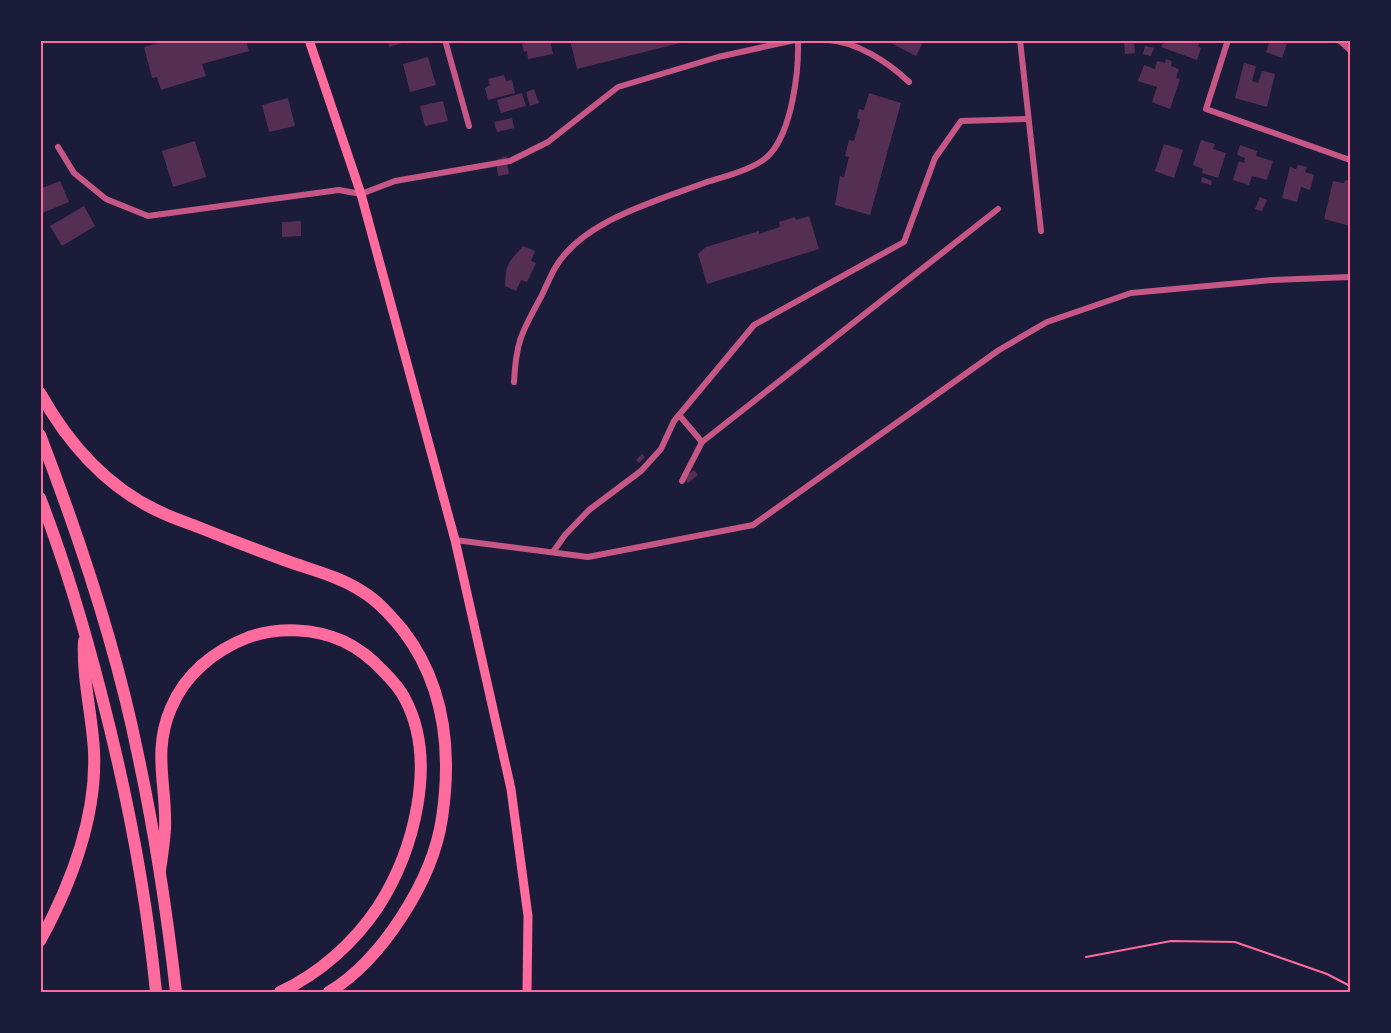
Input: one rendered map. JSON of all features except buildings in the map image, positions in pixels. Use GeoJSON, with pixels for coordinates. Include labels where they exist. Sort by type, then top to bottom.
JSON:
{"type":"FeatureCollection","features":[{"type":"Feature","properties":{"kind":"highway"},"geometry":{"type":"LineString","coordinates":[[40,393],[81,455],[117,486],[156,510],[317,571],[362,591],[392,618],[410,639],[423,660],[432,680],[445,732],[446,792],[438,837],[418,886],[389,934],[363,965],[329,993]]}},
{"type":"Feature","properties":{"kind":"highway"},"geometry":{"type":"LineString","coordinates":[[40,435],[91,576],[138,754],[160,870],[176,993]]}},
{"type":"Feature","properties":{"kind":"highway"},"geometry":{"type":"LineString","coordinates":[[40,498],[85,631],[114,746],[135,837],[148,918],[156,993]]}},
{"type":"Feature","properties":{"kind":"highway"},"geometry":{"type":"LineString","coordinates":[[40,940],[69,878],[81,844],[89,807],[94,753],[82,665],[85,631]]}},
{"type":"Feature","properties":{"kind":"highway"},"geometry":{"type":"LineString","coordinates":[[160,870],[165,828],[160,770],[164,727],[177,694],[196,670],[219,652],[257,634],[296,631],[332,636],[352,645],[370,658],[393,681],[404,697],[416,728],[420,776],[413,828],[405,855],[392,884],[358,932],[324,965],[280,993]]}},
{"type":"Feature","properties":{"kind":"main road"},"geometry":{"type":"LineString","coordinates":[[309,40],[361,194],[455,540],[511,789],[528,916],[527,993]]}},
{"type":"Feature","properties":{"kind":"street"},"geometry":{"type":"LineString","coordinates":[[446,40],[469,126]]}},
{"type":"Feature","properties":{"kind":"street"},"geometry":{"type":"LineString","coordinates":[[57,147],[74,173],[106,199],[148,216],[339,190],[361,194],[395,181],[510,161],[548,142],[618,87],[718,57],[796,40],[799,61],[793,97],[781,135],[770,154],[753,165],[640,206],[609,222],[575,245],[555,267],[524,326],[516,354],[514,382]]}},
{"type":"Feature","properties":{"kind":"street"},"geometry":{"type":"LineString","coordinates":[[826,40],[860,48],[901,74],[909,82]]}},
{"type":"Feature","properties":{"kind":"street"},"geometry":{"type":"LineString","coordinates":[[1020,40],[1041,231]]}},
{"type":"Feature","properties":{"kind":"street"},"geometry":{"type":"LineString","coordinates":[[1227,40],[1206,109],[1350,159]]}},
{"type":"Feature","properties":{"kind":"street"},"geometry":{"type":"LineString","coordinates":[[1339,40],[1350,50]]}},
{"type":"Feature","properties":{"kind":"street"},"geometry":{"type":"LineString","coordinates":[[553,552],[565,535],[590,510],[641,471],[661,448],[679,415],[754,325],[904,242],[934,158],[961,121],[1028,119]]}},
{"type":"Feature","properties":{"kind":"street"},"geometry":{"type":"LineString","coordinates":[[682,481],[702,442],[998,209]]}},
{"type":"Feature","properties":{"kind":"street"},"geometry":{"type":"LineString","coordinates":[[455,540],[588,558],[753,525],[999,350],[1047,322],[1131,293],[1273,280],[1350,277]]}},
{"type":"Feature","properties":{"kind":"street"},"geometry":{"type":"LineString","coordinates":[[679,415],[702,442]]}},
{"type":"Feature","properties":{"kind":"path"},"geometry":{"type":"LineString","coordinates":[[1086,957],[1171,941],[1235,942],[1327,974],[1350,987]]}}]}
